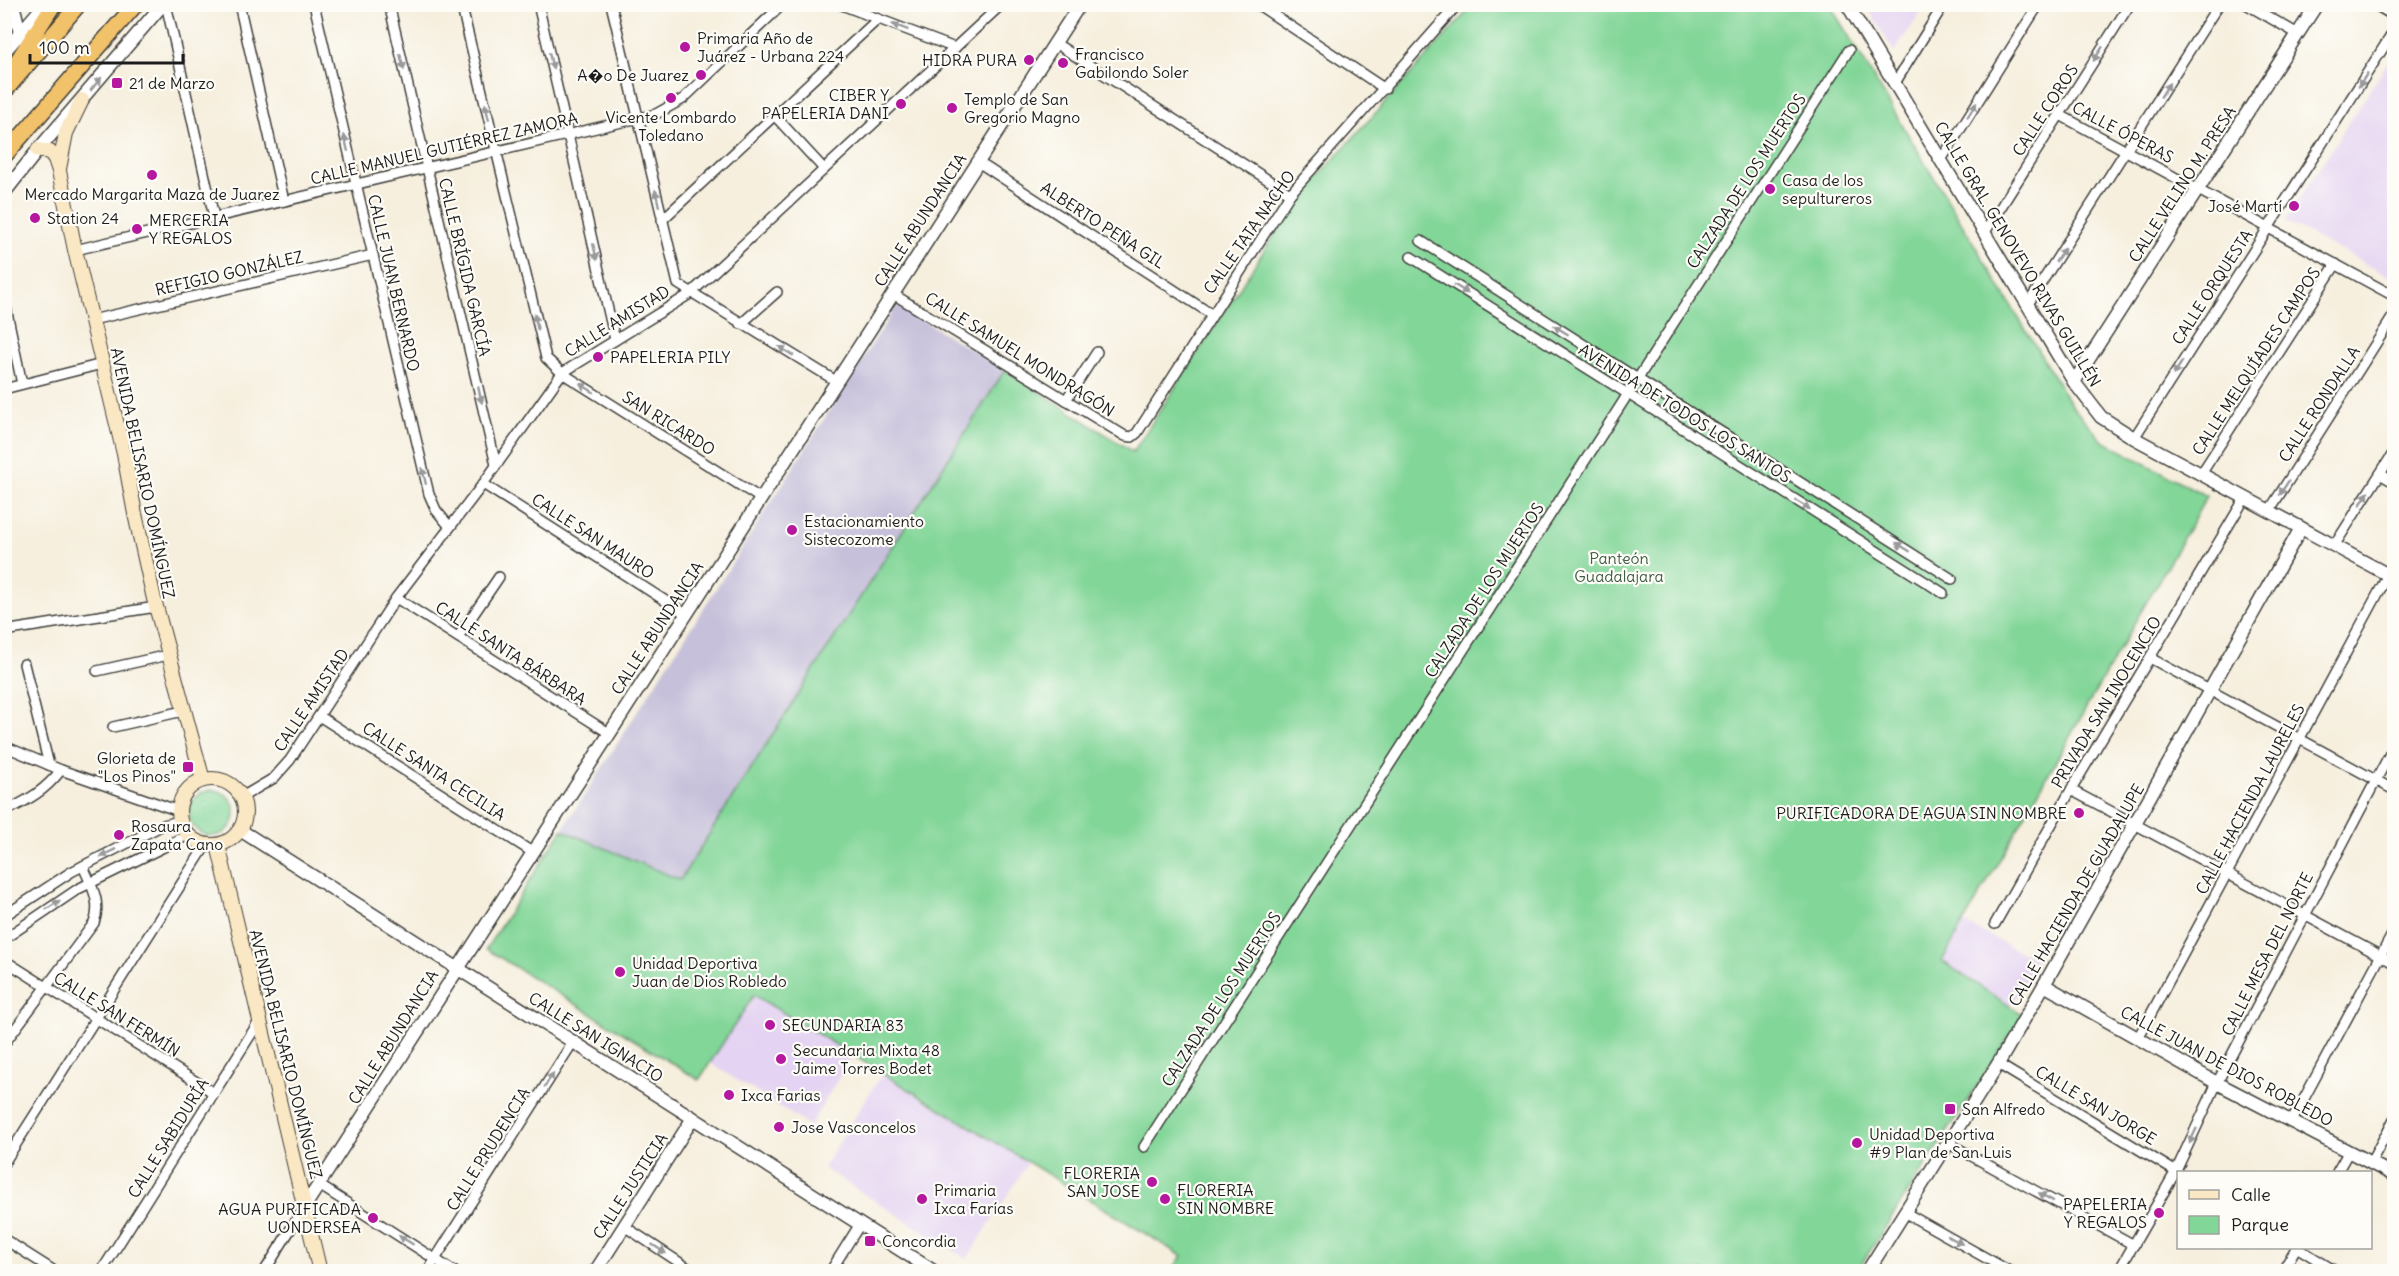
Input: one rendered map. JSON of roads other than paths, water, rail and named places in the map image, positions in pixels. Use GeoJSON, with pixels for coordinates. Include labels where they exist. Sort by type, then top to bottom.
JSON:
{"type":"FeatureCollection","features":[{"type":"Feature","properties":{"kind":"highway"},"geometry":{"type":"LineString","coordinates":[[4,80],[23,40],[54,4]]}},
{"type":"Feature","properties":{"kind":"highway"},"geometry":{"type":"LineString","coordinates":[[4,92],[79,4]]}},
{"type":"Feature","properties":{"kind":"highway"},"geometry":{"type":"LineString","coordinates":[[4,156],[136,4]]}},
{"type":"Feature","properties":{"kind":"highway"},"geometry":{"type":"LineString","coordinates":[[4,167],[59,94]]}},
{"type":"Feature","properties":{"kind":"main road","name":"AVENIDA BELISARIO DOMÍNGUEZ"},"geometry":{"type":"LineString","coordinates":[[59,171],[66,133],[82,100]]}},
{"type":"Feature","properties":{"kind":"main road","name":"AVENIDA BELISARIO DOMÍNGUEZ"},"geometry":{"type":"LineString","coordinates":[[38,150],[50,152],[59,171],[75,250],[124,453],[155,603],[203,780]]}},
{"type":"Feature","properties":{"kind":"main road"},"geometry":{"type":"LineString","coordinates":[[216,779],[227,782],[242,797],[245,808],[244,820],[240,830],[227,842],[212,845],[188,835],[179,816],[184,794],[190,787],[203,780],[216,779]]}},
{"type":"Feature","properties":{"kind":"main road","name":"AVENIDA BELISARIO DOMÍNGUEZ"},"geometry":{"type":"LineString","coordinates":[[212,845],[261,1020],[320,1272]]}},
{"type":"Feature","properties":{"kind":"street"},"geometry":{"type":"LineString","coordinates":[[13,4],[23,40]]}},
{"type":"Feature","properties":{"kind":"street"},"geometry":{"type":"LineString","coordinates":[[4,52],[23,40],[45,4]]}},
{"type":"Feature","properties":{"kind":"street"},"geometry":{"type":"LineString","coordinates":[[4,193],[38,150],[164,4]]}},
{"type":"Feature","properties":{"kind":"street"},"geometry":{"type":"LineString","coordinates":[[164,4],[214,217]]}},
{"type":"Feature","properties":{"kind":"street"},"geometry":{"type":"LineString","coordinates":[[239,4],[284,201]]}},
{"type":"Feature","properties":{"kind":"street","name":"CALLE JUAN BERNARDO"},"geometry":{"type":"LineString","coordinates":[[314,4],[429,494],[436,510],[450,527]]}},
{"type":"Feature","properties":{"kind":"street","name":"CALLE BRÍGIDA GARCÍA"},"geometry":{"type":"LineString","coordinates":[[389,4],[496,465]]}},
{"type":"Feature","properties":{"kind":"street"},"geometry":{"type":"LineString","coordinates":[[461,4],[544,354],[561,373]]}},
{"type":"Feature","properties":{"kind":"street"},"geometry":{"type":"LineString","coordinates":[[538,4],[615,340]]}},
{"type":"Feature","properties":{"kind":"street"},"geometry":{"type":"LineString","coordinates":[[611,4],[675,279],[681,288],[690,294],[836,381]]}},
{"type":"Feature","properties":{"kind":"street","name":"CALLE MANUEL GUTIÉRREZ ZAMORA"},"geometry":{"type":"LineString","coordinates":[[75,250],[656,114],[683,99],[783,4]]}},
{"type":"Feature","properties":{"kind":"street"},"geometry":{"type":"LineString","coordinates":[[839,4],[955,48]]}},
{"type":"Feature","properties":{"kind":"street","name":"CALLE AMISTAD"},"geometry":{"type":"LineString","coordinates":[[242,797],[274,778],[290,760],[396,598],[483,484],[561,373],[690,294],[1002,4]]}},
{"type":"Feature","properties":{"kind":"street","name":"CALLE ABUNDANCIA"},"geometry":{"type":"LineString","coordinates":[[264,1272],[457,968],[1080,4]]}},
{"type":"Feature","properties":{"kind":"street"},"geometry":{"type":"LineString","coordinates":[[1257,4],[1385,88]]}},
{"type":"Feature","properties":{"kind":"street","name":"CALLE TATA NACHO"},"geometry":{"type":"LineString","coordinates":[[1132,437],[1137,433],[1211,314],[1290,194],[1458,4]]}},
{"type":"Feature","properties":{"kind":"street","name":"CALLE GRAL. GENOVEVO RIVAS GUILLÉN"},"geometry":{"type":"LineString","coordinates":[[1847,4],[2074,382],[2101,417],[2133,438],[2391,576]]}},
{"type":"Feature","properties":{"kind":"street"},"geometry":{"type":"LineString","coordinates":[[1894,83],[1944,4]]}},
{"type":"Feature","properties":{"kind":"street"},"geometry":{"type":"LineString","coordinates":[[1941,160],[2040,4]]}},
{"type":"Feature","properties":{"kind":"street","name":"CALLE COROS"},"geometry":{"type":"LineString","coordinates":[[1984,232],[2130,4]]}},
{"type":"Feature","properties":{"kind":"street"},"geometry":{"type":"LineString","coordinates":[[2028,304],[2220,4]]}},
{"type":"Feature","properties":{"kind":"street"},"geometry":{"type":"LineString","coordinates":[[2246,4],[2298,34]]}},
{"type":"Feature","properties":{"kind":"street","name":"CALLE VELINO M. PRESA"},"geometry":{"type":"LineString","coordinates":[[2074,382],[2317,4]]}},
{"type":"Feature","properties":{"kind":"street"},"geometry":{"type":"LineString","coordinates":[[2374,4],[2394,15]]}},
{"type":"Feature","properties":{"kind":"street"},"geometry":{"type":"LineString","coordinates":[[662,220],[879,19]]}},
{"type":"Feature","properties":{"kind":"street","name":"CALLE ORQUESTA"},"geometry":{"type":"LineString","coordinates":[[2133,438],[2394,31]]}},
{"type":"Feature","properties":{"kind":"street"},"geometry":{"type":"LineString","coordinates":[[1055,42],[1290,194]]}},
{"type":"Feature","properties":{"kind":"street","name":"CALZADA DE LOS MUERTOS"},"geometry":{"type":"LineString","coordinates":[[1144,1147],[1849,50]]}},
{"type":"Feature","properties":{"kind":"street","name":"CALLE ÓPERAS"},"geometry":{"type":"LineString","coordinates":[[2060,115],[2394,296]]}},
{"type":"Feature","properties":{"kind":"street"},"geometry":{"type":"LineString","coordinates":[[774,116],[824,169]]}},
{"type":"Feature","properties":{"kind":"street","name":"ALBERTO PEÑA GIL"},"geometry":{"type":"LineString","coordinates":[[978,162],[1211,314]]}},
{"type":"Feature","properties":{"kind":"street","name":"AVENIDA DE TODOS LOS SANTOS"},"geometry":{"type":"LineString","coordinates":[[1421,241],[1952,579]]}},
{"type":"Feature","properties":{"kind":"street","name":"REFIGIO GONZÁLEZ"},"geometry":{"type":"LineString","coordinates":[[92,320],[373,255]]}},
{"type":"Feature","properties":{"kind":"street","name":"AVENIDA DE TODOS LOS SANTOS"},"geometry":{"type":"LineString","coordinates":[[1411,257],[1943,593]]}},
{"type":"Feature","properties":{"kind":"street","name":"CALLE MELQUÍADES CAMPOS"},"geometry":{"type":"LineString","coordinates":[[2201,474],[2336,264]]}},
{"type":"Feature","properties":{"kind":"street"},"geometry":{"type":"LineString","coordinates":[[741,324],[777,292]]}},
{"type":"Feature","properties":{"kind":"street","name":"CALLE SAMUEL MONDRAGÓN"},"geometry":{"type":"LineString","coordinates":[[893,294],[1125,436],[1132,437]]}},
{"type":"Feature","properties":{"kind":"street"},"geometry":{"type":"LineString","coordinates":[[4,298],[8,331],[22,384]]}},
{"type":"Feature","properties":{"kind":"street","name":"CALLE RONDALLA"},"geometry":{"type":"LineString","coordinates":[[2269,511],[2394,315]]}},
{"type":"Feature","properties":{"kind":"street"},"geometry":{"type":"LineString","coordinates":[[1066,400],[1097,352]]}},
{"type":"Feature","properties":{"kind":"street"},"geometry":{"type":"LineString","coordinates":[[4,389],[102,364]]}},
{"type":"Feature","properties":{"kind":"street","name":"SAN RICARDO"},"geometry":{"type":"LineString","coordinates":[[561,373],[760,498]]}},
{"type":"Feature","properties":{"kind":"street"},"geometry":{"type":"LineString","coordinates":[[2334,546],[2394,452]]}},
{"type":"Feature","properties":{"kind":"street"},"geometry":{"type":"LineString","coordinates":[[2380,474],[2394,482]]}},
{"type":"Feature","properties":{"kind":"street","name":"CALLE SAN MAURO"},"geometry":{"type":"LineString","coordinates":[[483,484],[686,614]]}},
{"type":"Feature","properties":{"kind":"street","name":"PRIVADA SAN INOCENCIO"},"geometry":{"type":"LineString","coordinates":[[1995,924],[2071,790],[2245,498]]}},
{"type":"Feature","properties":{"kind":"street","name":"CALLE HACIENDA DE GUADALUPE"},"geometry":{"type":"LineString","coordinates":[[1867,1272],[1998,1064],[2301,528]]}},
{"type":"Feature","properties":{"kind":"street","name":"CALLE HACIENDA LAURELES"},"geometry":{"type":"LineString","coordinates":[[2138,1038],[2299,739],[2391,576]]}},
{"type":"Feature","properties":{"kind":"street"},"geometry":{"type":"LineString","coordinates":[[458,637],[499,578]]}},
{"type":"Feature","properties":{"kind":"street","name":"CALLE SANTA BÁRBARA"},"geometry":{"type":"LineString","coordinates":[[396,598],[609,733]]}},
{"type":"Feature","properties":{"kind":"street"},"geometry":{"type":"LineString","coordinates":[[4,631],[126,610],[130,612],[155,603]]}},
{"type":"Feature","properties":{"kind":"street"},"geometry":{"type":"LineString","coordinates":[[98,670],[168,655]]}},
{"type":"Feature","properties":{"kind":"street"},"geometry":{"type":"LineString","coordinates":[[2150,658],[2394,790]]}},
{"type":"Feature","properties":{"kind":"street"},"geometry":{"type":"LineString","coordinates":[[24,664],[49,765]]}},
{"type":"Feature","properties":{"kind":"street"},"geometry":{"type":"LineString","coordinates":[[113,727],[183,711]]}},
{"type":"Feature","properties":{"kind":"street","name":"CALLE SANTA CECILIA"},"geometry":{"type":"LineString","coordinates":[[319,716],[532,852]]}},
{"type":"Feature","properties":{"kind":"street"},"geometry":{"type":"LineString","coordinates":[[4,746],[61,770],[170,809],[179,816],[83,866],[4,916]]}},
{"type":"Feature","properties":{"kind":"street","name":"CALLE MESA DEL NORTE"},"geometry":{"type":"LineString","coordinates":[[2177,1171],[2217,1083],[2394,746]]}},
{"type":"Feature","properties":{"kind":"street"},"geometry":{"type":"LineString","coordinates":[[4,812],[36,796],[61,770]]}},
{"type":"Feature","properties":{"kind":"street"},"geometry":{"type":"LineString","coordinates":[[2071,790],[2394,963]]}},
{"type":"Feature","properties":{"kind":"street","name":"CALLE SAN IGNACIO"},"geometry":{"type":"LineString","coordinates":[[240,830],[935,1272]]}},
{"type":"Feature","properties":{"kind":"street"},"geometry":{"type":"LineString","coordinates":[[4,939],[27,921],[91,883],[188,835]]}},
{"type":"Feature","properties":{"kind":"street"},"geometry":{"type":"LineString","coordinates":[[4,1163],[96,1018],[212,845]]}},
{"type":"Feature","properties":{"kind":"street"},"geometry":{"type":"LineString","coordinates":[[4,1044],[94,923],[98,903],[83,866]]}},
{"type":"Feature","properties":{"kind":"street"},"geometry":{"type":"LineString","coordinates":[[2292,1121],[2394,932]]}},
{"type":"Feature","properties":{"kind":"street","name":"CALLE SAN FERMÍN"},"geometry":{"type":"LineString","coordinates":[[4,960],[214,1093]]}},
{"type":"Feature","properties":{"kind":"street","name":"CALLE JUAN DE DIOS ROBLEDO"},"geometry":{"type":"LineString","coordinates":[[2044,985],[2217,1083],[2394,1174]]}},
{"type":"Feature","properties":{"kind":"street","name":"CALLE SABIDURÍA"},"geometry":{"type":"LineString","coordinates":[[101,1272],[261,1020]]}},
{"type":"Feature","properties":{"kind":"street","name":"CALLE PRUDENCIA"},"geometry":{"type":"LineString","coordinates":[[427,1272],[573,1042]]}},
{"type":"Feature","properties":{"kind":"street","name":"CALLE SAN JORGE"},"geometry":{"type":"LineString","coordinates":[[1998,1064],[2177,1172]]}},
{"type":"Feature","properties":{"kind":"street","name":"CALLE JUSTICIA"},"geometry":{"type":"LineString","coordinates":[[595,1272],[693,1118]]}},
{"type":"Feature","properties":{"kind":"street"},"geometry":{"type":"LineString","coordinates":[[2371,1162],[2394,1119]]}},
{"type":"Feature","properties":{"kind":"street"},"geometry":{"type":"LineString","coordinates":[[1947,1143],[2134,1245]]}},
{"type":"Feature","properties":{"kind":"street"},"geometry":{"type":"LineString","coordinates":[[2338,1171],[2349,1151]]}},
{"type":"Feature","properties":{"kind":"street","name":"CALLE MESA DEL NORTE"},"geometry":{"type":"LineString","coordinates":[[2118,1272],[2177,1172]]}},
{"type":"Feature","properties":{"kind":"street"},"geometry":{"type":"LineString","coordinates":[[319,1185],[455,1272]]}},
{"type":"Feature","properties":{"kind":"street"},"geometry":{"type":"LineString","coordinates":[[1904,1212],[2011,1272]]}},
{"type":"Feature","properties":{"kind":"street"},"geometry":{"type":"LineString","coordinates":[[830,1272],[860,1224]]}},
{"type":"Feature","properties":{"kind":"street"},"geometry":{"type":"LineString","coordinates":[[624,1226],[694,1272]]}},
{"type":"Feature","properties":{"kind":"street"},"geometry":{"type":"LineString","coordinates":[[4,1239],[56,1272]]}},
{"type":"Feature","properties":{"kind":"street"},"geometry":{"type":"LineString","coordinates":[[2282,1272],[2296,1249]]}},
{"type":"Feature","properties":{"kind":"street"},"geometry":{"type":"LineString","coordinates":[[2299,1249],[2337,1272]]}},
{"type":"Feature","properties":{"kind":"place","name":"Primaria Año de Juárez - Urbana 224"},"geometry":{"type":"Point","coordinates":[685,47]}},
{"type":"Feature","properties":{"kind":"place","name":"HIDRA PURA"},"geometry":{"type":"Point","coordinates":[1029,60]}},
{"type":"Feature","properties":{"kind":"place","name":"Francisco Gabilondo Soler"},"geometry":{"type":"Point","coordinates":[1063,63]}},
{"type":"Feature","properties":{"kind":"place","name":"A�o De Juarez"},"geometry":{"type":"Point","coordinates":[701,75]}},
{"type":"Feature","properties":{"kind":"place","name":"21 de Marzo"},"geometry":{"type":"Point","coordinates":[117,83]}},
{"type":"Feature","properties":{"kind":"place","name":"Vicente Lombardo Toledano"},"geometry":{"type":"Point","coordinates":[671,98]}},
{"type":"Feature","properties":{"kind":"place","name":"CIBER Y PAPELERIA DANI"},"geometry":{"type":"Point","coordinates":[901,104]}},
{"type":"Feature","properties":{"kind":"place","name":"Templo de San Gregorio Magno"},"geometry":{"type":"Point","coordinates":[952,108]}},
{"type":"Feature","properties":{"kind":"place","name":"Mercado Margarita Maza de Juarez"},"geometry":{"type":"Point","coordinates":[152,175]}},
{"type":"Feature","properties":{"kind":"place","name":"Casa de los sepultureros"},"geometry":{"type":"Point","coordinates":[1770,189]}},
{"type":"Feature","properties":{"kind":"place","name":"José Martí"},"geometry":{"type":"Point","coordinates":[2294,206]}},
{"type":"Feature","properties":{"kind":"place","name":"Station 24"},"geometry":{"type":"Point","coordinates":[35,218]}},
{"type":"Feature","properties":{"kind":"place","name":"MERCERIA Y REGALOS"},"geometry":{"type":"Point","coordinates":[137,229]}},
{"type":"Feature","properties":{"kind":"place","name":"PAPELERIA PILY"},"geometry":{"type":"Point","coordinates":[598,357]}},
{"type":"Feature","properties":{"kind":"place","name":"Estacionamiento Sistecozome"},"geometry":{"type":"Point","coordinates":[792,530]}},
{"type":"Feature","properties":{"kind":"place","name":"Glorieta de \"Los Pinos\""},"geometry":{"type":"Point","coordinates":[188,767]}},
{"type":"Feature","properties":{"kind":"place","name":"PURIFICADORA DE AGUA SIN NOMBRE"},"geometry":{"type":"Point","coordinates":[2079,813]}},
{"type":"Feature","properties":{"kind":"place","name":"Rosaura Zapata Cano"},"geometry":{"type":"Point","coordinates":[119,835]}},
{"type":"Feature","properties":{"kind":"place","name":"Unidad Deportiva Juan de Dios Robledo"},"geometry":{"type":"Point","coordinates":[620,972]}},
{"type":"Feature","properties":{"kind":"place","name":"SECUNDARIA 83"},"geometry":{"type":"Point","coordinates":[770,1025]}},
{"type":"Feature","properties":{"kind":"place","name":"Secundaria Mixta 48 Jaime Torres Bodet"},"geometry":{"type":"Point","coordinates":[781,1059]}},
{"type":"Feature","properties":{"kind":"place","name":"Ixca Farias"},"geometry":{"type":"Point","coordinates":[729,1095]}},
{"type":"Feature","properties":{"kind":"place","name":"San Alfredo"},"geometry":{"type":"Point","coordinates":[1950,1109]}},
{"type":"Feature","properties":{"kind":"place","name":"Jose Vasconcelos"},"geometry":{"type":"Point","coordinates":[779,1127]}},
{"type":"Feature","properties":{"kind":"place","name":"Unidad Deportiva #9 Plan de San Luis"},"geometry":{"type":"Point","coordinates":[1857,1143]}},
{"type":"Feature","properties":{"kind":"place","name":"FLORERIA SAN JOSE"},"geometry":{"type":"Point","coordinates":[1152,1182]}},
{"type":"Feature","properties":{"kind":"place","name":"Primaria Ixca Farías"},"geometry":{"type":"Point","coordinates":[922,1199]}},
{"type":"Feature","properties":{"kind":"place","name":"FLORERIA SIN NOMBRE"},"geometry":{"type":"Point","coordinates":[1165,1199]}},
{"type":"Feature","properties":{"kind":"place","name":"PAPELERIA Y REGALOS"},"geometry":{"type":"Point","coordinates":[2159,1213]}},
{"type":"Feature","properties":{"kind":"place","name":"AGUA PURIFICADA UONDERSEA"},"geometry":{"type":"Point","coordinates":[373,1218]}},
{"type":"Feature","properties":{"kind":"place","name":"Concordia"},"geometry":{"type":"Point","coordinates":[870,1241]}},
{"type":"Feature","properties":{"kind":"park label","name":"Panteón Guadalajara"},"geometry":{"type":"Point","coordinates":[1619,567]}}]}
